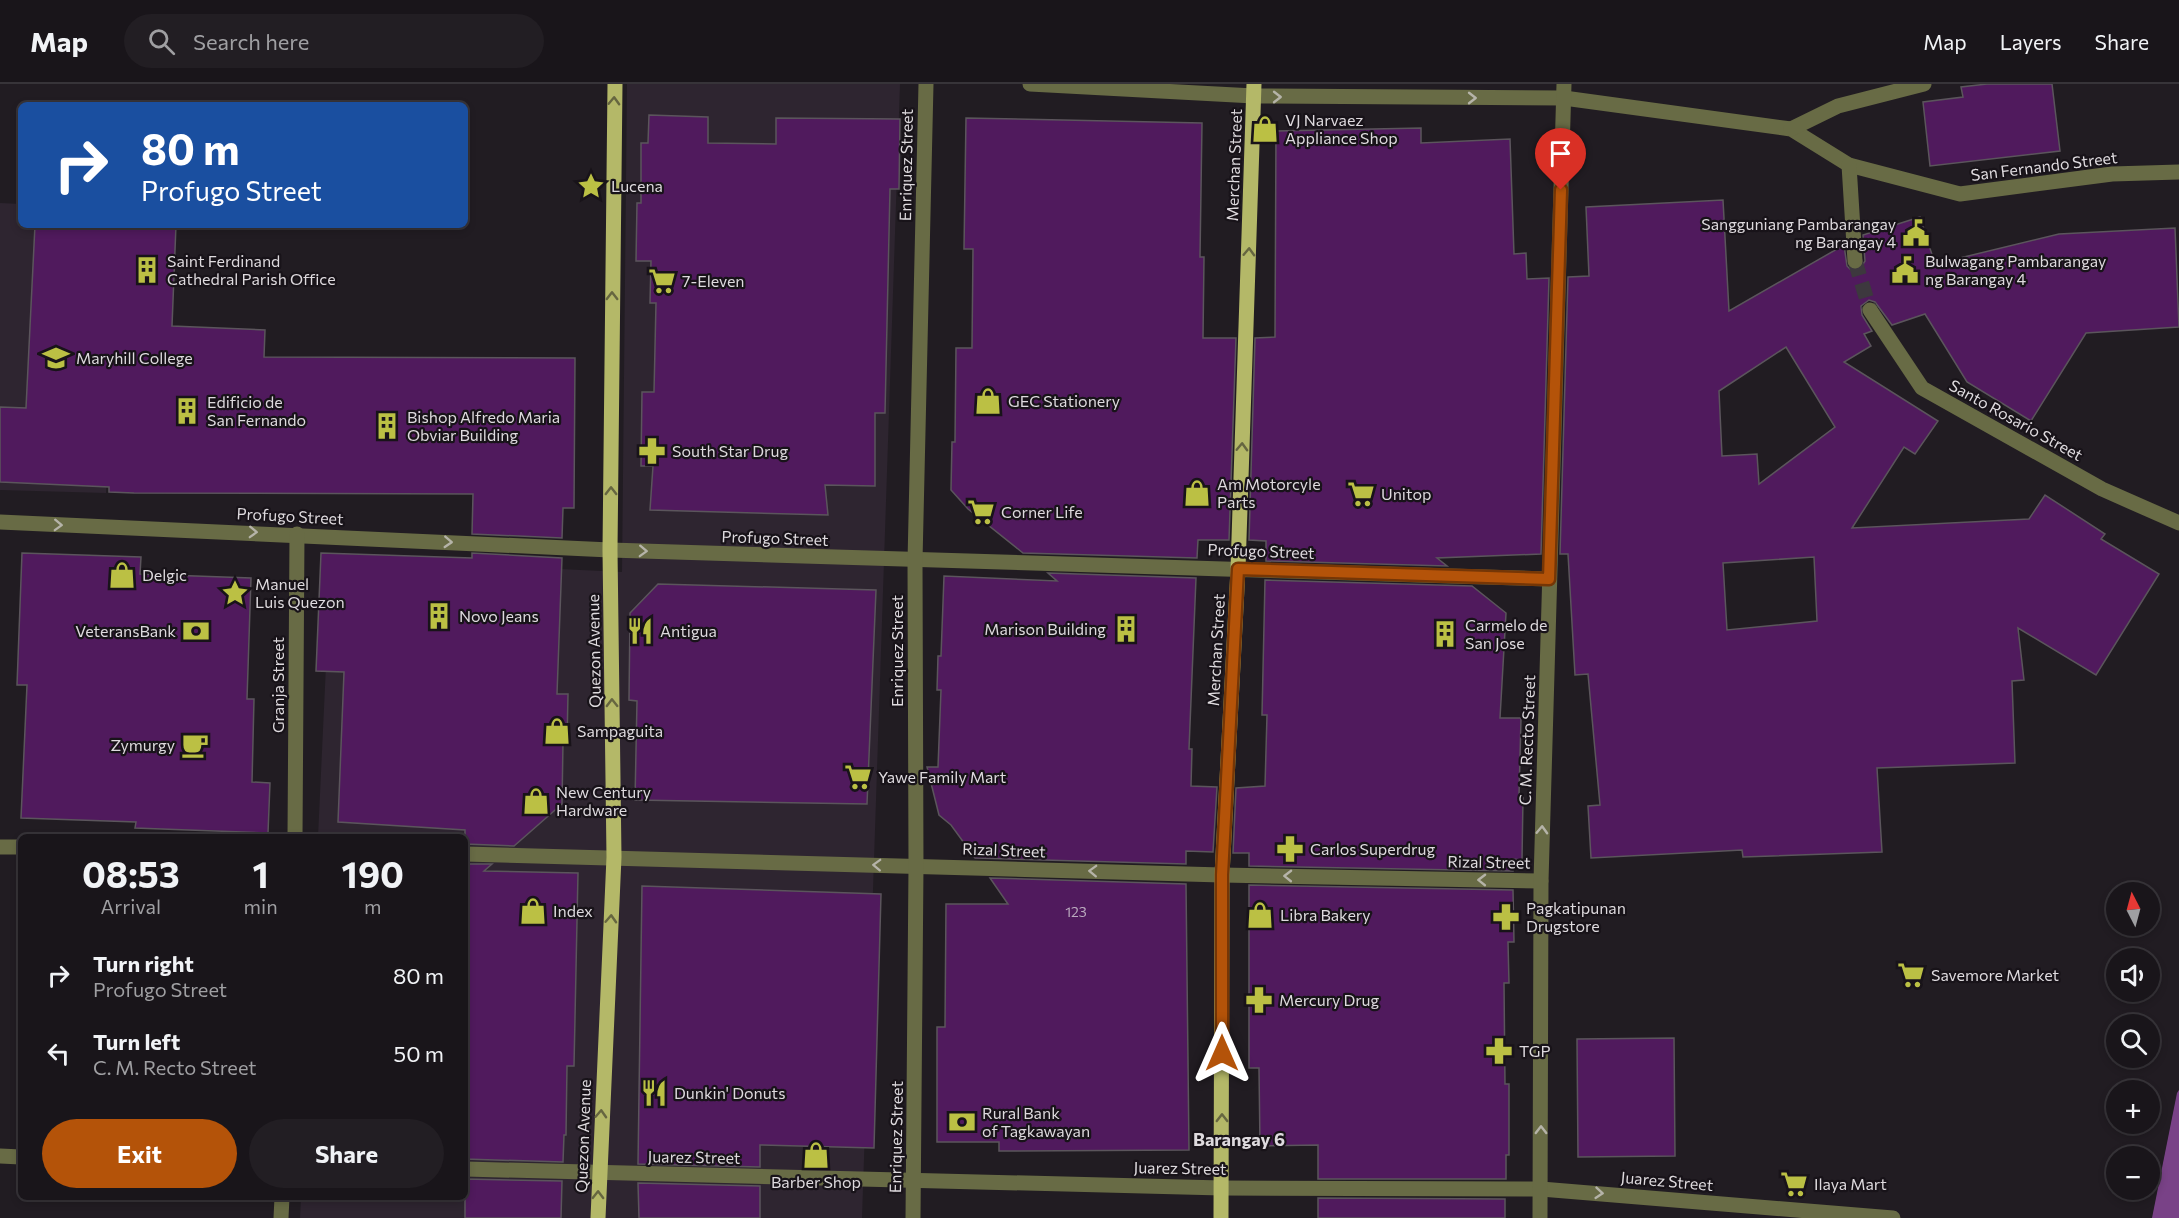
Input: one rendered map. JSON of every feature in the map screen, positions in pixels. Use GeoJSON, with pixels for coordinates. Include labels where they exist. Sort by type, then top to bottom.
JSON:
{"type":"FeatureCollection","features":[{"type":"Feature","properties":{"kind":"main road","name":"Quezon Avenue"},"geometry":{"type":"LineString","coordinates":[[598,1218],[598,1173],[614,857],[610,550],[615,84]]}},
{"type":"Feature","properties":{"kind":"main road","name":"Merchan Street"},"geometry":{"type":"LineString","coordinates":[[1221,1218],[1222,875],[1238,569],[1254,90]]}},
{"type":"Feature","properties":{"kind":"street","name":"Enriquez Street"},"geometry":{"type":"LineString","coordinates":[[913,1218],[916,866],[915,561],[926,84]]}},
{"type":"Feature","properties":{"kind":"street","name":"San Fernando Street"},"geometry":{"type":"LineString","coordinates":[[1030,84],[1254,90],[1564,91],[1791,129],[1849,165],[1960,194],[2112,174],[2179,172]]}},
{"type":"Feature","properties":{"kind":"street"},"geometry":{"type":"LineString","coordinates":[[1791,129],[1838,106],[1924,84]]}},
{"type":"Feature","properties":{"kind":"street","name":"C. M. Recto Street"},"geometry":{"type":"LineString","coordinates":[[1540,1218],[1541,880],[1564,91]]}},
{"type":"Feature","properties":{"kind":"street"},"geometry":{"type":"LineString","coordinates":[[1849,165],[1855,261]]}},
{"type":"Feature","properties":{"kind":"street","name":"Santo Rosario Street"},"geometry":{"type":"LineString","coordinates":[[1870,310],[1922,388],[2102,489],[2179,523]]}},
{"type":"Feature","properties":{"kind":"street","name":"Profugo Street"},"geometry":{"type":"LineString","coordinates":[[0,522],[610,550],[1549,579]]}},
{"type":"Feature","properties":{"kind":"street","name":"Granja Street"},"geometry":{"type":"LineString","coordinates":[[295,834],[297,534]]}},
{"type":"Feature","properties":{"kind":"street"},"geometry":{"type":"LineString","coordinates":[[0,847],[18,847]]}},
{"type":"Feature","properties":{"kind":"street","name":"Rizal Street"},"geometry":{"type":"LineString","coordinates":[[468,854],[1222,875],[1541,880]]}},
{"type":"Feature","properties":{"kind":"street"},"geometry":{"type":"LineString","coordinates":[[0,1156],[18,1157]]}},
{"type":"Feature","properties":{"kind":"street","name":"Juarez Street"},"geometry":{"type":"LineString","coordinates":[[468,1169],[1222,1188],[1541,1188],[1893,1218]]}},
{"type":"Feature","properties":{"kind":"street"},"geometry":{"type":"LineString","coordinates":[[281,1218],[282,1200]]}},
{"type":"Feature","properties":{"kind":"shaded area"},"geometry":{"type":"Polygon","coordinates":[[[627,84],[900,84],[862,1218],[300,1218],[301,1200],[468,1200],[468,834],[318,834],[331,558],[622,572],[627,84]]]}},
{"type":"Feature","properties":{"kind":"shaded area","name":"Maryhill College"},"geometry":{"type":"Polygon","coordinates":[[[0,203],[18,204],[18,228],[119,228],[106,493],[0,490],[0,203]]]}},
{"type":"Feature","properties":{"kind":"shaded area"},"geometry":{"type":"Polygon","coordinates":[[[2179,1090],[2179,1218],[2152,1218],[2156,1200],[2160,1200],[2160,1178],[2179,1090]]]}},
{"type":"Feature","properties":{"kind":"building"},"geometry":{"type":"Polygon","coordinates":[[[1987,84],[2052,84],[2060,151],[1930,166],[1923,102],[1963,97],[1961,87],[1987,84]]]}},
{"type":"Feature","properties":{"kind":"building"},"geometry":{"type":"Polygon","coordinates":[[[649,115],[708,117],[708,143],[776,144],[776,118],[900,119],[899,189],[890,189],[885,413],[875,413],[875,486],[825,485],[828,515],[650,510],[653,466],[641,466],[642,392],[654,392],[656,303],[650,303],[651,261],[636,261],[637,203],[641,203],[641,143],[648,143],[649,115]]]}},
{"type":"Feature","properties":{"kind":"building"},"geometry":{"type":"Polygon","coordinates":[[[966,118],[1202,123],[1200,257],[1204,257],[1203,338],[1236,338],[1229,540],[1198,540],[1197,558],[1023,553],[968,509],[951,490],[952,442],[955,442],[956,348],[972,348],[973,249],[964,249],[966,118]]]}},
{"type":"Feature","properties":{"kind":"building"},"geometry":{"type":"Polygon","coordinates":[[[1421,128],[1421,143],[1510,139],[1514,254],[1526,253],[1527,279],[1549,278],[1541,554],[1437,558],[1447,566],[1266,561],[1266,541],[1249,540],[1255,338],[1275,337],[1276,131],[1421,128]]]}},
{"type":"Feature","properties":{"kind":"building"},"geometry":{"type":"Polygon","coordinates":[[[1723,200],[1729,311],[1844,245],[1847,266],[1851,270],[1860,269],[1865,261],[1863,235],[1920,217],[1935,264],[2059,234],[2175,228],[2179,327],[2086,333],[2031,421],[1967,382],[1925,314],[1892,325],[1875,302],[1869,300],[1861,306],[1862,315],[1872,331],[1864,334],[1871,346],[1844,362],[1938,421],[1915,454],[1904,447],[1852,528],[2029,519],[2045,495],[2105,534],[2101,539],[2159,574],[2096,675],[2018,628],[2024,680],[2012,681],[2015,763],[1877,768],[1882,852],[1743,857],[1742,850],[1591,858],[1588,806],[1600,805],[1588,674],[1575,675],[1568,554],[1560,554],[1568,277],[1589,276],[1586,207],[1723,200]],[[1786,347],[1719,391],[1722,456],[1757,454],[1759,484],[1835,427],[1786,347]],[[1814,557],[1723,563],[1727,630],[1817,621],[1814,557]]]}},
{"type":"Feature","properties":{"kind":"building"},"geometry":{"type":"Polygon","coordinates":[[[35,228],[176,228],[172,326],[265,330],[264,357],[575,358],[574,508],[563,508],[562,538],[472,534],[473,494],[134,493],[109,492],[109,487],[0,482],[0,407],[26,408],[35,228]]]}},
{"type":"Feature","properties":{"kind":"building"},"geometry":{"type":"Polygon","coordinates":[[[22,553],[141,557],[140,574],[251,578],[247,699],[254,699],[252,782],[270,783],[268,833],[135,828],[136,822],[21,818],[27,685],[17,685],[22,553]]]}},
{"type":"Feature","properties":{"kind":"building"},"geometry":{"type":"Polygon","coordinates":[[[321,553],[472,558],[472,553],[562,558],[557,694],[568,694],[567,742],[563,742],[562,804],[514,846],[468,844],[468,834],[465,834],[465,830],[338,822],[344,672],[316,671],[321,553]]]}},
{"type":"Feature","properties":{"kind":"building"},"geometry":{"type":"Polygon","coordinates":[[[1048,573],[1196,578],[1189,749],[1192,749],[1191,786],[1217,787],[1213,852],[1186,851],[1186,864],[975,858],[951,825],[939,815],[927,767],[938,767],[941,690],[937,690],[938,656],[941,656],[944,576],[1057,581],[1048,573]]]}},
{"type":"Feature","properties":{"kind":"building"},"geometry":{"type":"Polygon","coordinates":[[[1265,580],[1472,586],[1506,613],[1500,718],[1521,718],[1519,796],[1523,797],[1522,860],[1513,859],[1513,871],[1249,866],[1249,853],[1233,853],[1236,788],[1265,786],[1267,715],[1262,715],[1265,580]]]}},
{"type":"Feature","properties":{"kind":"building"},"geometry":{"type":"Polygon","coordinates":[[[658,584],[876,590],[867,804],[635,800],[637,701],[629,700],[630,613],[658,584]]]}},
{"type":"Feature","properties":{"kind":"building"},"geometry":{"type":"Polygon","coordinates":[[[468,864],[492,864],[484,871],[578,873],[574,1066],[567,1066],[566,1135],[564,1135],[563,1162],[468,1159],[468,864]]]}},
{"type":"Feature","properties":{"kind":"building"},"geometry":{"type":"Polygon","coordinates":[[[990,878],[1186,884],[1189,1150],[999,1151],[999,1142],[937,1142],[937,1027],[945,1027],[946,904],[1008,904],[990,878]]]}},
{"type":"Feature","properties":{"kind":"building"},"geometry":{"type":"Polygon","coordinates":[[[1249,885],[1513,890],[1514,942],[1508,942],[1509,983],[1504,983],[1505,1084],[1509,1084],[1509,1155],[1506,1155],[1506,1179],[1318,1179],[1318,1145],[1260,1146],[1259,1068],[1249,1068],[1249,885]]]}},
{"type":"Feature","properties":{"kind":"building"},"geometry":{"type":"Polygon","coordinates":[[[642,886],[881,894],[874,1148],[760,1145],[760,1167],[638,1164],[642,886]]]}},
{"type":"Feature","properties":{"kind":"building"},"geometry":{"type":"Polygon","coordinates":[[[1674,1038],[1675,1156],[1578,1157],[1577,1039],[1674,1038]]]}},
{"type":"Feature","properties":{"kind":"building"},"geometry":{"type":"Polygon","coordinates":[[[468,1179],[562,1181],[561,1218],[465,1218],[468,1179]]]}},
{"type":"Feature","properties":{"kind":"building"},"geometry":{"type":"Polygon","coordinates":[[[638,1183],[760,1186],[760,1218],[639,1218],[638,1183]]]}},
{"type":"Feature","properties":{"kind":"building"},"geometry":{"type":"Polygon","coordinates":[[[1318,1198],[1505,1199],[1505,1218],[1318,1218],[1318,1198]]]}},
{"type":"Feature","properties":{"kind":"tunnel"},"geometry":{"type":"LineString","coordinates":[[1855,261],[1870,310]]}},
{"type":"Feature","properties":{"kind":"place","name":"VJ Narvaez Appliance Shop"},"geometry":{"type":"Point","coordinates":[1265,129]}},
{"type":"Feature","properties":{"kind":"place","name":"Lucena"},"geometry":{"type":"Point","coordinates":[591,186]}},
{"type":"Feature","properties":{"kind":"place","name":"Sangguniang Pambarangay ng Barangay 4"},"geometry":{"type":"Point","coordinates":[1916,233]}},
{"type":"Feature","properties":{"kind":"place","name":"Saint Ferdinand Cathedral Parish Office"},"geometry":{"type":"Point","coordinates":[147,270]}},
{"type":"Feature","properties":{"kind":"place","name":"Bulwagang Pambarangay ng Barangay 4"},"geometry":{"type":"Point","coordinates":[1905,270]}},
{"type":"Feature","properties":{"kind":"place","name":"7-Eleven"},"geometry":{"type":"Point","coordinates":[662,281]}},
{"type":"Feature","properties":{"kind":"place","name":"Maryhill College"},"geometry":{"type":"Point","coordinates":[56,358]}},
{"type":"Feature","properties":{"kind":"place","name":"GEC Stationery"},"geometry":{"type":"Point","coordinates":[988,401]}},
{"type":"Feature","properties":{"kind":"place","name":"Edificio de San Fernando"},"geometry":{"type":"Point","coordinates":[187,411]}},
{"type":"Feature","properties":{"kind":"place","name":"Bishop Alfredo Maria Obviar Building"},"geometry":{"type":"Point","coordinates":[387,426]}},
{"type":"Feature","properties":{"kind":"place","name":"South Star Drug"},"geometry":{"type":"Point","coordinates":[652,451]}},
{"type":"Feature","properties":{"kind":"place","name":"Am Motorcyle Parts"},"geometry":{"type":"Point","coordinates":[1197,493]}},
{"type":"Feature","properties":{"kind":"place","name":"Unitop"},"geometry":{"type":"Point","coordinates":[1361,494]}},
{"type":"Feature","properties":{"kind":"place","name":"Corner Life"},"geometry":{"type":"Point","coordinates":[981,512]}},
{"type":"Feature","properties":{"kind":"place","name":"Delgic"},"geometry":{"type":"Point","coordinates":[122,575]}},
{"type":"Feature","properties":{"kind":"place","name":"Manuel Luis Quezon"},"geometry":{"type":"Point","coordinates":[235,593]}},
{"type":"Feature","properties":{"kind":"place","name":"Novo Jeans"},"geometry":{"type":"Point","coordinates":[439,616]}},
{"type":"Feature","properties":{"kind":"place","name":"Marison Building"},"geometry":{"type":"Point","coordinates":[1126,629]}},
{"type":"Feature","properties":{"kind":"place","name":"VeteransBank"},"geometry":{"type":"Point","coordinates":[196,631]}},
{"type":"Feature","properties":{"kind":"place","name":"Antigua"},"geometry":{"type":"Point","coordinates":[640,631]}},
{"type":"Feature","properties":{"kind":"place","name":"Carmelo de San Jose"},"geometry":{"type":"Point","coordinates":[1445,634]}},
{"type":"Feature","properties":{"kind":"place","name":"Sampaguita"},"geometry":{"type":"Point","coordinates":[557,731]}},
{"type":"Feature","properties":{"kind":"place","name":"Zymurgy"},"geometry":{"type":"Point","coordinates":[195,745]}},
{"type":"Feature","properties":{"kind":"place","name":"Yawe Family Mart"},"geometry":{"type":"Point","coordinates":[858,777]}},
{"type":"Feature","properties":{"kind":"place","name":"New Century Hardware"},"geometry":{"type":"Point","coordinates":[536,801]}},
{"type":"Feature","properties":{"kind":"place","name":"Carlos Superdrug"},"geometry":{"type":"Point","coordinates":[1290,849]}},
{"type":"Feature","properties":{"kind":"place","name":"Index"},"geometry":{"type":"Point","coordinates":[533,911]}},
{"type":"Feature","properties":{"kind":"place","name":"Libra Bakery"},"geometry":{"type":"Point","coordinates":[1260,915]}},
{"type":"Feature","properties":{"kind":"place","name":"Pagkatipunan Drugstore"},"geometry":{"type":"Point","coordinates":[1506,917]}},
{"type":"Feature","properties":{"kind":"place","name":"Savemore Market"},"geometry":{"type":"Point","coordinates":[1911,975]}},
{"type":"Feature","properties":{"kind":"place","name":"Mercury Drug"},"geometry":{"type":"Point","coordinates":[1259,1000]}},
{"type":"Feature","properties":{"kind":"place","name":"TGP"},"geometry":{"type":"Point","coordinates":[1499,1051]}},
{"type":"Feature","properties":{"kind":"place","name":"Dunkin' Donuts"},"geometry":{"type":"Point","coordinates":[654,1093]}},
{"type":"Feature","properties":{"kind":"place","name":"Rural Bank of Tagkawayan"},"geometry":{"type":"Point","coordinates":[962,1122]}},
{"type":"Feature","properties":{"kind":"place","name":"Barber Shop"},"geometry":{"type":"Point","coordinates":[816,1155]}},
{"type":"Feature","properties":{"kind":"place","name":"Ilaya Mart"},"geometry":{"type":"Point","coordinates":[1794,1184]}},
{"type":"Feature","properties":{"kind":"district","name":"Barangay 6"},"geometry":{"type":"Point","coordinates":[1239,1140]}},
{"type":"Feature","properties":{"kind":"route"},"geometry":{"type":"LineString","coordinates":[[1222,1053],[1222,875],[1238,569],[1549,579],[1561,190]]}}]}
